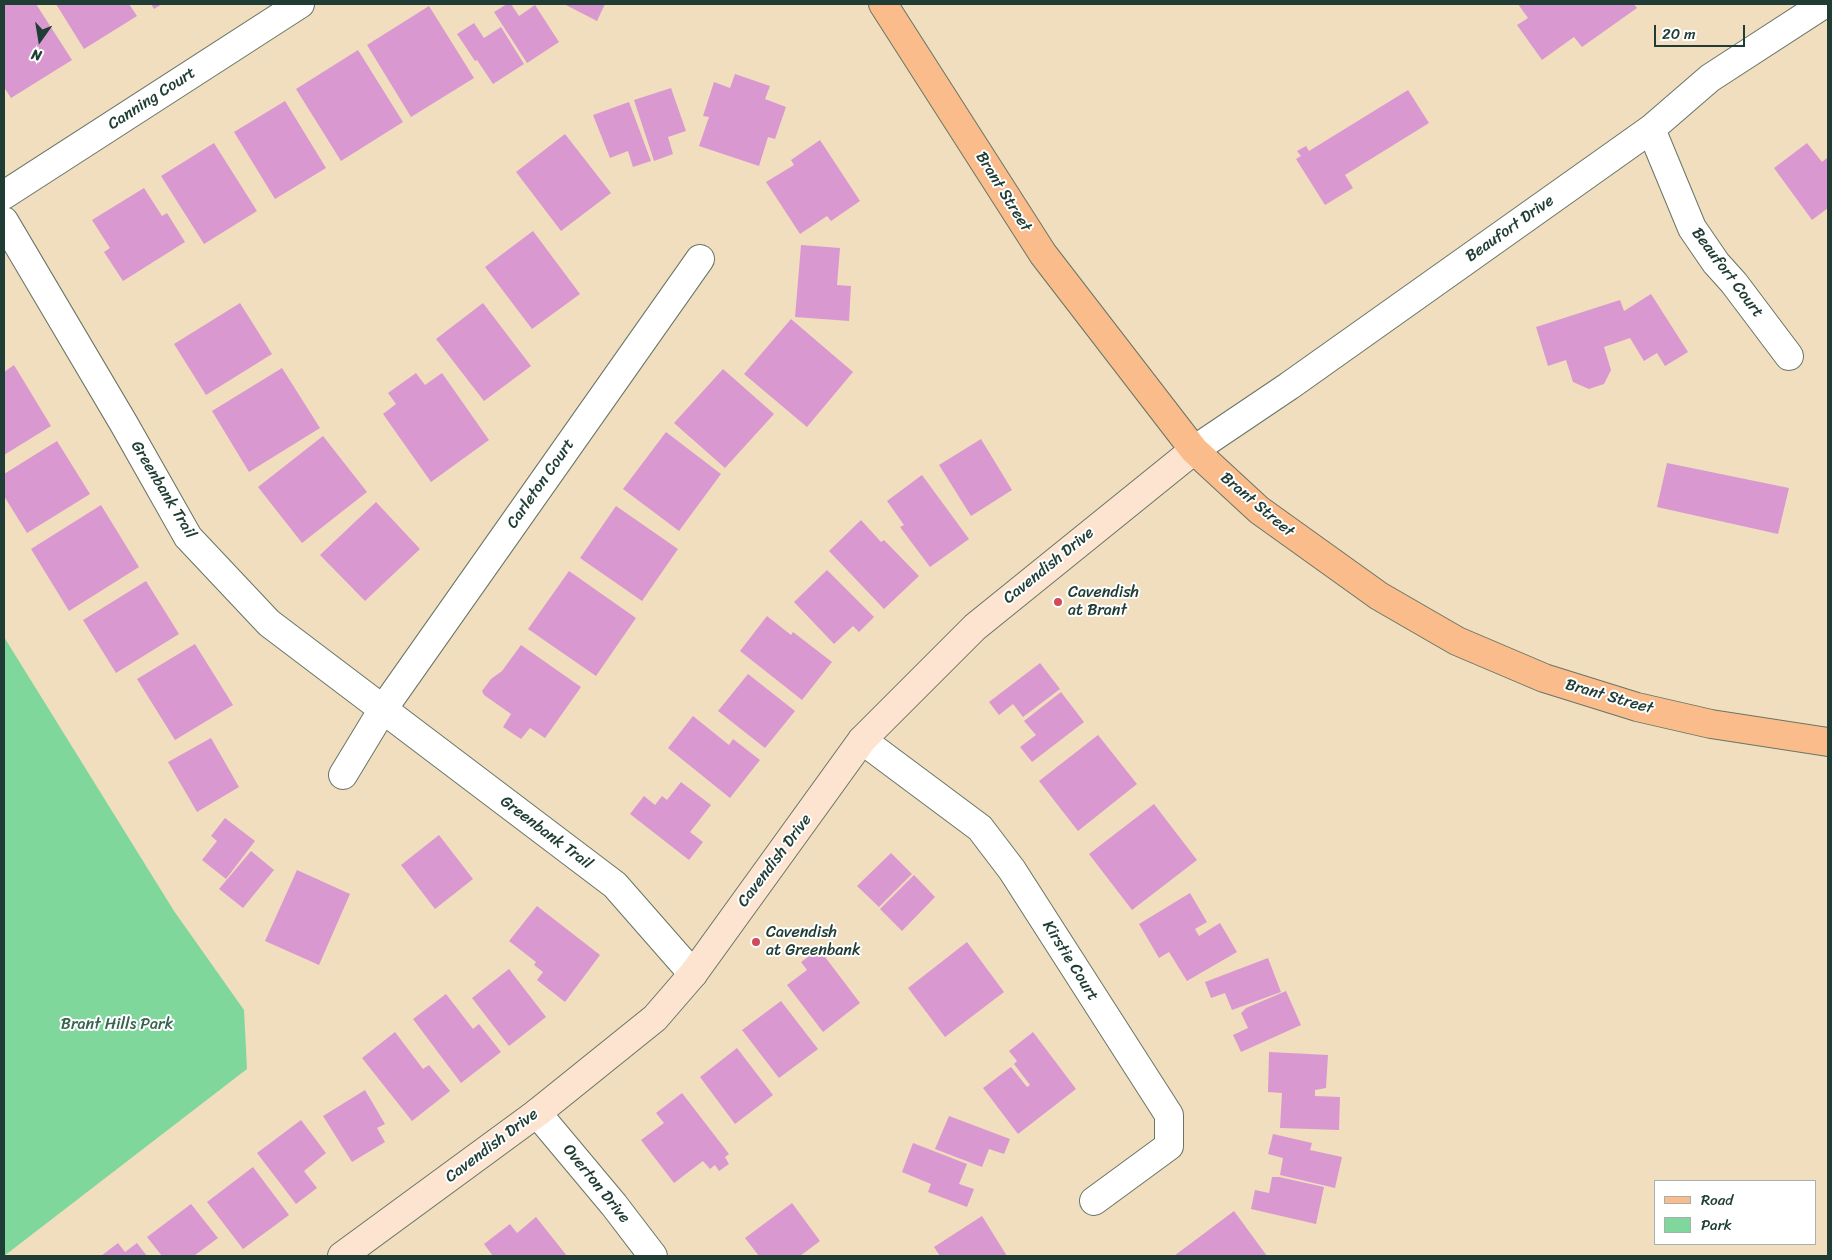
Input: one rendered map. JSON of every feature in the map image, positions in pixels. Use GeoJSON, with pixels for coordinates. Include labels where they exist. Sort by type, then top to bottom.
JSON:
{"type":"FeatureCollection","features":[{"type":"Feature","properties":{"kind":"main road","name":"Brant Street"},"geometry":{"type":"LineString","coordinates":[[883,4],[1043,254],[1194,450],[1259,510],[1378,596],[1457,640],[1544,678],[1637,707],[1711,724],[1828,742]]}},
{"type":"Feature","properties":{"kind":"street","name":"Canning Court"},"geometry":{"type":"LineString","coordinates":[[4,195],[300,4]]}},
{"type":"Feature","properties":{"kind":"street","name":"Beaufort Drive"},"geometry":{"type":"LineString","coordinates":[[1194,450],[1297,380],[1651,129],[1710,78],[1824,4]]}},
{"type":"Feature","properties":{"kind":"street","name":"Beaufort Court"},"geometry":{"type":"LineString","coordinates":[[1651,129],[1692,228],[1716,263],[1734,283],[1789,356]]}},
{"type":"Feature","properties":{"kind":"street","name":"Greenbank Trail"},"geometry":{"type":"LineString","coordinates":[[4,221],[124,424],[188,537],[269,623],[615,885],[693,974]]}},
{"type":"Feature","properties":{"kind":"street","name":"Carleton Court"},"geometry":{"type":"LineString","coordinates":[[383,709],[700,259]]}},
{"type":"Feature","properties":{"kind":"street","name":"Cavendish Drive"},"geometry":{"type":"LineString","coordinates":[[342,1256],[537,1113],[655,1018],[693,974],[862,740],[975,627],[1194,450]]}},
{"type":"Feature","properties":{"kind":"street"},"geometry":{"type":"LineString","coordinates":[[343,775],[383,709]]}},
{"type":"Feature","properties":{"kind":"street","name":"Kirstie Court"},"geometry":{"type":"LineString","coordinates":[[862,740],[980,828],[1012,870],[1169,1115],[1169,1146],[1094,1201]]}},
{"type":"Feature","properties":{"kind":"street","name":"Overton Drive"},"geometry":{"type":"LineString","coordinates":[[537,1113],[614,1205],[653,1256]]}},
{"type":"Feature","properties":{"kind":"green space","name":"Brant Hills Park"},"geometry":{"type":"Polygon","coordinates":[[[4,637],[174,911],[244,1010],[247,1069],[4,1256],[4,637]]]}},
{"type":"Feature","properties":{"kind":"building"},"geometry":{"type":"Polygon","coordinates":[[[4,4],[36,4],[72,60],[11,98],[4,87],[4,4]]]}},
{"type":"Feature","properties":{"kind":"building"},"geometry":{"type":"Polygon","coordinates":[[[56,4],[129,4],[137,16],[84,49],[56,4]]]}},
{"type":"Feature","properties":{"kind":"building"},"geometry":{"type":"Polygon","coordinates":[[[151,4],[162,4],[154,9],[151,4]]]}},
{"type":"Feature","properties":{"kind":"building"},"geometry":{"type":"Polygon","coordinates":[[[507,4],[511,4],[519,16],[535,5],[559,42],[527,63],[494,12],[507,4]]]}},
{"type":"Feature","properties":{"kind":"building"},"geometry":{"type":"Polygon","coordinates":[[[564,4],[605,4],[597,21],[564,4]]]}},
{"type":"Feature","properties":{"kind":"building"},"geometry":{"type":"Polygon","coordinates":[[[1518,4],[1634,4],[1637,8],[1582,47],[1574,37],[1542,60],[1517,25],[1528,18],[1518,4]]]}},
{"type":"Feature","properties":{"kind":"building"},"geometry":{"type":"Polygon","coordinates":[[[429,6],[474,78],[411,117],[367,45],[429,6]]]}},
{"type":"Feature","properties":{"kind":"building"},"geometry":{"type":"Polygon","coordinates":[[[474,23],[484,38],[501,27],[524,64],[493,84],[457,34],[474,23]]]}},
{"type":"Feature","properties":{"kind":"building"},"geometry":{"type":"Polygon","coordinates":[[[358,50],[403,122],[341,161],[296,89],[358,50]]]}},
{"type":"Feature","properties":{"kind":"building"},"geometry":{"type":"Polygon","coordinates":[[[735,74],[770,86],[765,99],[786,107],[775,139],[768,137],[759,166],[699,146],[709,117],[703,116],[714,82],[730,88],[735,74]]]}},
{"type":"Feature","properties":{"kind":"building"},"geometry":{"type":"Polygon","coordinates":[[[671,88],[686,131],[668,137],[673,154],[654,161],[634,100],[671,88]]]}},
{"type":"Feature","properties":{"kind":"building"},"geometry":{"type":"Polygon","coordinates":[[[1408,90],[1429,123],[1345,175],[1353,188],[1325,205],[1296,159],[1301,156],[1297,151],[1306,146],[1309,151],[1408,90]]]}},
{"type":"Feature","properties":{"kind":"building"},"geometry":{"type":"Polygon","coordinates":[[[285,101],[326,168],[275,199],[234,132],[285,101]]]}},
{"type":"Feature","properties":{"kind":"building"},"geometry":{"type":"Polygon","coordinates":[[[629,102],[651,161],[633,167],[628,151],[610,158],[593,115],[629,102]]]}},
{"type":"Feature","properties":{"kind":"building"},"geometry":{"type":"Polygon","coordinates":[[[565,134],[611,193],[561,231],[516,172],[565,134]]]}},
{"type":"Feature","properties":{"kind":"building"},"geometry":{"type":"Polygon","coordinates":[[[820,140],[860,201],[831,221],[827,216],[800,234],[766,182],[794,165],[791,160],[820,140]]]}},
{"type":"Feature","properties":{"kind":"building"},"geometry":{"type":"Polygon","coordinates":[[[214,143],[257,211],[204,244],[161,176],[214,143]]]}},
{"type":"Feature","properties":{"kind":"building"},"geometry":{"type":"Polygon","coordinates":[[[1807,143],[1822,162],[1828,157],[1828,208],[1812,220],[1774,168],[1807,143]]]}},
{"type":"Feature","properties":{"kind":"building"},"geometry":{"type":"Polygon","coordinates":[[[144,188],[162,216],[167,213],[185,242],[123,281],[104,252],[110,248],[92,220],[144,188]]]}},
{"type":"Feature","properties":{"kind":"building"},"geometry":{"type":"Polygon","coordinates":[[[533,231],[580,294],[532,329],[485,267],[533,231]]]}},
{"type":"Feature","properties":{"kind":"building"},"geometry":{"type":"Polygon","coordinates":[[[801,245],[840,248],[837,285],[851,286],[849,321],[795,317],[801,245]]]}},
{"type":"Feature","properties":{"kind":"building"},"geometry":{"type":"Polygon","coordinates":[[[1651,294],[1688,352],[1665,366],[1657,353],[1644,361],[1630,338],[1604,347],[1611,370],[1604,384],[1589,389],[1573,382],[1566,360],[1548,366],[1536,327],[1620,300],[1624,311],[1651,294]]]}},
{"type":"Feature","properties":{"kind":"building"},"geometry":{"type":"Polygon","coordinates":[[[240,303],[272,354],[206,395],[174,344],[240,303]]]}},
{"type":"Feature","properties":{"kind":"building"},"geometry":{"type":"Polygon","coordinates":[[[483,303],[531,366],[484,401],[436,339],[483,303]]]}},
{"type":"Feature","properties":{"kind":"building"},"geometry":{"type":"Polygon","coordinates":[[[791,319],[853,372],[807,427],[744,374],[791,319]]]}},
{"type":"Feature","properties":{"kind":"building"},"geometry":{"type":"Polygon","coordinates":[[[14,365],[51,426],[4,455],[4,372],[14,365]]]}},
{"type":"Feature","properties":{"kind":"building"},"geometry":{"type":"Polygon","coordinates":[[[282,368],[320,428],[249,472],[212,411],[282,368]]]}},
{"type":"Feature","properties":{"kind":"building"},"geometry":{"type":"Polygon","coordinates":[[[723,369],[774,414],[725,468],[674,423],[723,369]]]}},
{"type":"Feature","properties":{"kind":"building"},"geometry":{"type":"Polygon","coordinates":[[[416,373],[425,385],[442,373],[489,440],[431,482],[383,414],[396,404],[388,393],[416,373]]]}},
{"type":"Feature","properties":{"kind":"building"},"geometry":{"type":"Polygon","coordinates":[[[666,432],[721,474],[679,531],[623,489],[666,432]]]}},
{"type":"Feature","properties":{"kind":"building"},"geometry":{"type":"Polygon","coordinates":[[[323,436],[367,492],[302,543],[258,487],[323,436]]]}},
{"type":"Feature","properties":{"kind":"building"},"geometry":{"type":"Polygon","coordinates":[[[981,439],[1012,490],[971,516],[939,465],[981,439]]]}},
{"type":"Feature","properties":{"kind":"building"},"geometry":{"type":"Polygon","coordinates":[[[57,441],[90,494],[27,533],[4,496],[4,474],[57,441]]]}},
{"type":"Feature","properties":{"kind":"building"},"geometry":{"type":"Polygon","coordinates":[[[1667,463],[1789,488],[1778,534],[1657,507],[1667,463]]]}},
{"type":"Feature","properties":{"kind":"building"},"geometry":{"type":"Polygon","coordinates":[[[922,475],[969,539],[930,567],[900,527],[904,525],[887,501],[922,475]]]}},
{"type":"Feature","properties":{"kind":"building"},"geometry":{"type":"Polygon","coordinates":[[[376,502],[420,549],[365,601],[320,555],[376,502]]]}},
{"type":"Feature","properties":{"kind":"building"},"geometry":{"type":"Polygon","coordinates":[[[101,505],[139,567],[69,611],[31,549],[101,505]]]}},
{"type":"Feature","properties":{"kind":"building"},"geometry":{"type":"Polygon","coordinates":[[[616,506],[678,549],[642,601],[580,558],[616,506]]]}},
{"type":"Feature","properties":{"kind":"building"},"geometry":{"type":"Polygon","coordinates":[[[861,520],[881,542],[884,540],[919,576],[884,609],[829,551],[861,520]]]}},
{"type":"Feature","properties":{"kind":"building"},"geometry":{"type":"Polygon","coordinates":[[[827,570],[874,617],[859,632],[853,626],[834,644],[794,602],[827,570]]]}},
{"type":"Feature","properties":{"kind":"building"},"geometry":{"type":"Polygon","coordinates":[[[569,571],[636,618],[596,676],[528,629],[569,571]]]}},
{"type":"Feature","properties":{"kind":"building"},"geometry":{"type":"Polygon","coordinates":[[[146,581],[179,634],[116,673],[83,620],[146,581]]]}},
{"type":"Feature","properties":{"kind":"building"},"geometry":{"type":"Polygon","coordinates":[[[767,616],[791,635],[793,632],[832,662],[802,700],[740,651],[767,616]]]}},
{"type":"Feature","properties":{"kind":"building"},"geometry":{"type":"Polygon","coordinates":[[[195,644],[233,705],[175,740],[137,679],[195,644]]]}},
{"type":"Feature","properties":{"kind":"building"},"geometry":{"type":"Polygon","coordinates":[[[521,645],[581,687],[545,738],[530,728],[521,739],[503,727],[511,714],[484,695],[482,691],[491,679],[502,671],[521,645]]]}},
{"type":"Feature","properties":{"kind":"building"},"geometry":{"type":"Polygon","coordinates":[[[1040,663],[1060,689],[1023,717],[1013,704],[999,715],[989,702],[1040,663]]]}},
{"type":"Feature","properties":{"kind":"building"},"geometry":{"type":"Polygon","coordinates":[[[748,674],[795,711],[765,748],[718,711],[748,674]]]}},
{"type":"Feature","properties":{"kind":"building"},"geometry":{"type":"Polygon","coordinates":[[[1061,692],[1084,722],[1032,762],[1020,747],[1036,735],[1024,721],[1061,692]]]}},
{"type":"Feature","properties":{"kind":"building"},"geometry":{"type":"Polygon","coordinates":[[[693,716],[729,745],[733,739],[760,760],[730,798],[668,748],[693,716]]]}},
{"type":"Feature","properties":{"kind":"building"},"geometry":{"type":"Polygon","coordinates":[[[1098,735],[1137,784],[1078,831],[1039,781],[1098,735]]]}},
{"type":"Feature","properties":{"kind":"building"},"geometry":{"type":"Polygon","coordinates":[[[211,738],[239,787],[197,812],[168,762],[211,738]]]}},
{"type":"Feature","properties":{"kind":"building"},"geometry":{"type":"Polygon","coordinates":[[[681,782],[711,805],[690,832],[703,842],[689,860],[630,814],[644,796],[655,805],[662,796],[667,800],[681,782]]]}},
{"type":"Feature","properties":{"kind":"building"},"geometry":{"type":"Polygon","coordinates":[[[1154,804],[1197,860],[1132,910],[1089,854],[1154,804]]]}},
{"type":"Feature","properties":{"kind":"building"},"geometry":{"type":"Polygon","coordinates":[[[225,818],[255,841],[226,879],[202,860],[217,841],[211,836],[225,818]]]}},
{"type":"Feature","properties":{"kind":"building"},"geometry":{"type":"Polygon","coordinates":[[[439,835],[473,879],[435,909],[401,865],[439,835]]]}},
{"type":"Feature","properties":{"kind":"building"},"geometry":{"type":"Polygon","coordinates":[[[251,851],[274,870],[243,908],[219,889],[251,851]]]}},
{"type":"Feature","properties":{"kind":"building"},"geometry":{"type":"Polygon","coordinates":[[[891,853],[912,874],[879,907],[857,886],[891,853]]]}},
{"type":"Feature","properties":{"kind":"building"},"geometry":{"type":"Polygon","coordinates":[[[297,870],[350,894],[319,965],[265,941],[297,870]]]}},
{"type":"Feature","properties":{"kind":"building"},"geometry":{"type":"Polygon","coordinates":[[[914,875],[935,897],[902,931],[880,909],[914,875]]]}},
{"type":"Feature","properties":{"kind":"building"},"geometry":{"type":"Polygon","coordinates":[[[1190,893],[1207,922],[1195,929],[1199,936],[1220,923],[1237,952],[1187,981],[1169,952],[1159,958],[1139,924],[1190,893]]]}},
{"type":"Feature","properties":{"kind":"building"},"geometry":{"type":"Polygon","coordinates":[[[537,906],[600,955],[565,1002],[537,980],[543,972],[534,965],[536,962],[509,941],[537,906]]]}},
{"type":"Feature","properties":{"kind":"building"},"geometry":{"type":"Polygon","coordinates":[[[967,942],[1004,992],[945,1037],[908,988],[967,942]]]}},
{"type":"Feature","properties":{"kind":"building"},"geometry":{"type":"Polygon","coordinates":[[[819,949],[860,1003],[823,1032],[787,985],[807,970],[801,962],[819,949]]]}},
{"type":"Feature","properties":{"kind":"building"},"geometry":{"type":"Polygon","coordinates":[[[1268,958],[1281,992],[1232,1010],[1225,993],[1211,998],[1205,982],[1268,958]]]}},
{"type":"Feature","properties":{"kind":"building"},"geometry":{"type":"Polygon","coordinates":[[[509,969],[546,1017],[509,1046],[472,998],[509,969]]]}},
{"type":"Feature","properties":{"kind":"building"},"geometry":{"type":"Polygon","coordinates":[[[1286,991],[1301,1025],[1241,1052],[1233,1035],[1248,1028],[1241,1013],[1246,1008],[1286,991]]]}},
{"type":"Feature","properties":{"kind":"building"},"geometry":{"type":"Polygon","coordinates":[[[446,994],[473,1029],[479,1024],[501,1052],[461,1083],[413,1019],[446,994]]]}},
{"type":"Feature","properties":{"kind":"building"},"geometry":{"type":"Polygon","coordinates":[[[781,1001],[818,1049],[779,1078],[742,1030],[781,1001]]]}},
{"type":"Feature","properties":{"kind":"building"},"geometry":{"type":"Polygon","coordinates":[[[395,1032],[423,1069],[429,1065],[450,1091],[412,1121],[362,1058],[395,1032]]]}},
{"type":"Feature","properties":{"kind":"building"},"geometry":{"type":"Polygon","coordinates":[[[1033,1032],[1076,1089],[1018,1134],[983,1088],[1011,1067],[1027,1087],[1030,1085],[1014,1064],[1017,1061],[1009,1051],[1033,1032]]]}},
{"type":"Feature","properties":{"kind":"building"},"geometry":{"type":"Polygon","coordinates":[[[737,1048],[773,1095],[735,1124],[700,1077],[737,1048]]]}},
{"type":"Feature","properties":{"kind":"building"},"geometry":{"type":"Polygon","coordinates":[[[1269,1052],[1328,1055],[1326,1088],[1315,1090],[1315,1096],[1340,1097],[1339,1130],[1280,1128],[1282,1093],[1268,1092],[1269,1052]]]}},
{"type":"Feature","properties":{"kind":"building"},"geometry":{"type":"Polygon","coordinates":[[[365,1090],[385,1124],[377,1128],[385,1142],[352,1162],[323,1116],[365,1090]]]}},
{"type":"Feature","properties":{"kind":"building"},"geometry":{"type":"Polygon","coordinates":[[[682,1093],[729,1154],[725,1157],[729,1164],[719,1171],[715,1165],[710,1169],[703,1161],[674,1183],[641,1140],[664,1123],[656,1113],[682,1093]]]}},
{"type":"Feature","properties":{"kind":"building"},"geometry":{"type":"Polygon","coordinates":[[[949,1116],[1010,1139],[1004,1154],[989,1149],[982,1167],[935,1149],[949,1116]]]}},
{"type":"Feature","properties":{"kind":"building"},"geometry":{"type":"Polygon","coordinates":[[[301,1120],[326,1153],[304,1171],[317,1188],[296,1204],[257,1153],[301,1120]]]}},
{"type":"Feature","properties":{"kind":"building"},"geometry":{"type":"Polygon","coordinates":[[[1273,1134],[1312,1143],[1310,1150],[1342,1157],[1335,1188],[1280,1175],[1283,1158],[1268,1154],[1273,1134]]]}},
{"type":"Feature","properties":{"kind":"building"},"geometry":{"type":"Polygon","coordinates":[[[913,1143],[967,1164],[959,1184],[974,1189],[967,1207],[928,1192],[931,1184],[902,1172],[913,1143]]]}},
{"type":"Feature","properties":{"kind":"building"},"geometry":{"type":"Polygon","coordinates":[[[253,1167],[289,1215],[243,1249],[207,1202],[253,1167]]]}},
{"type":"Feature","properties":{"kind":"building"},"geometry":{"type":"Polygon","coordinates":[[[1272,1177],[1324,1187],[1316,1224],[1251,1209],[1255,1190],[1269,1193],[1272,1177]]]}},
{"type":"Feature","properties":{"kind":"building"},"geometry":{"type":"Polygon","coordinates":[[[792,1203],[820,1241],[800,1256],[759,1256],[745,1238],[792,1203]]]}},
{"type":"Feature","properties":{"kind":"building"},"geometry":{"type":"Polygon","coordinates":[[[191,1204],[218,1238],[196,1256],[162,1256],[147,1237],[191,1204]]]}},
{"type":"Feature","properties":{"kind":"building"},"geometry":{"type":"Polygon","coordinates":[[[1234,1211],[1267,1256],[1174,1256],[1234,1211]]]}},
{"type":"Feature","properties":{"kind":"building"},"geometry":{"type":"Polygon","coordinates":[[[982,1216],[1007,1256],[940,1256],[934,1247],[982,1216]]]}},
{"type":"Feature","properties":{"kind":"building"},"geometry":{"type":"Polygon","coordinates":[[[536,1217],[567,1256],[493,1256],[484,1244],[510,1224],[517,1233],[536,1217]]]}},
{"type":"Feature","properties":{"kind":"building"},"geometry":{"type":"Polygon","coordinates":[[[118,1243],[125,1252],[137,1243],[147,1256],[101,1256],[118,1243]]]}},
{"type":"Feature","properties":{"kind":"place","name":"Cavendish at Brant"},"geometry":{"type":"Point","coordinates":[1058,602]}},
{"type":"Feature","properties":{"kind":"place","name":"Cavendish at Greenbank"},"geometry":{"type":"Point","coordinates":[756,942]}}]}
